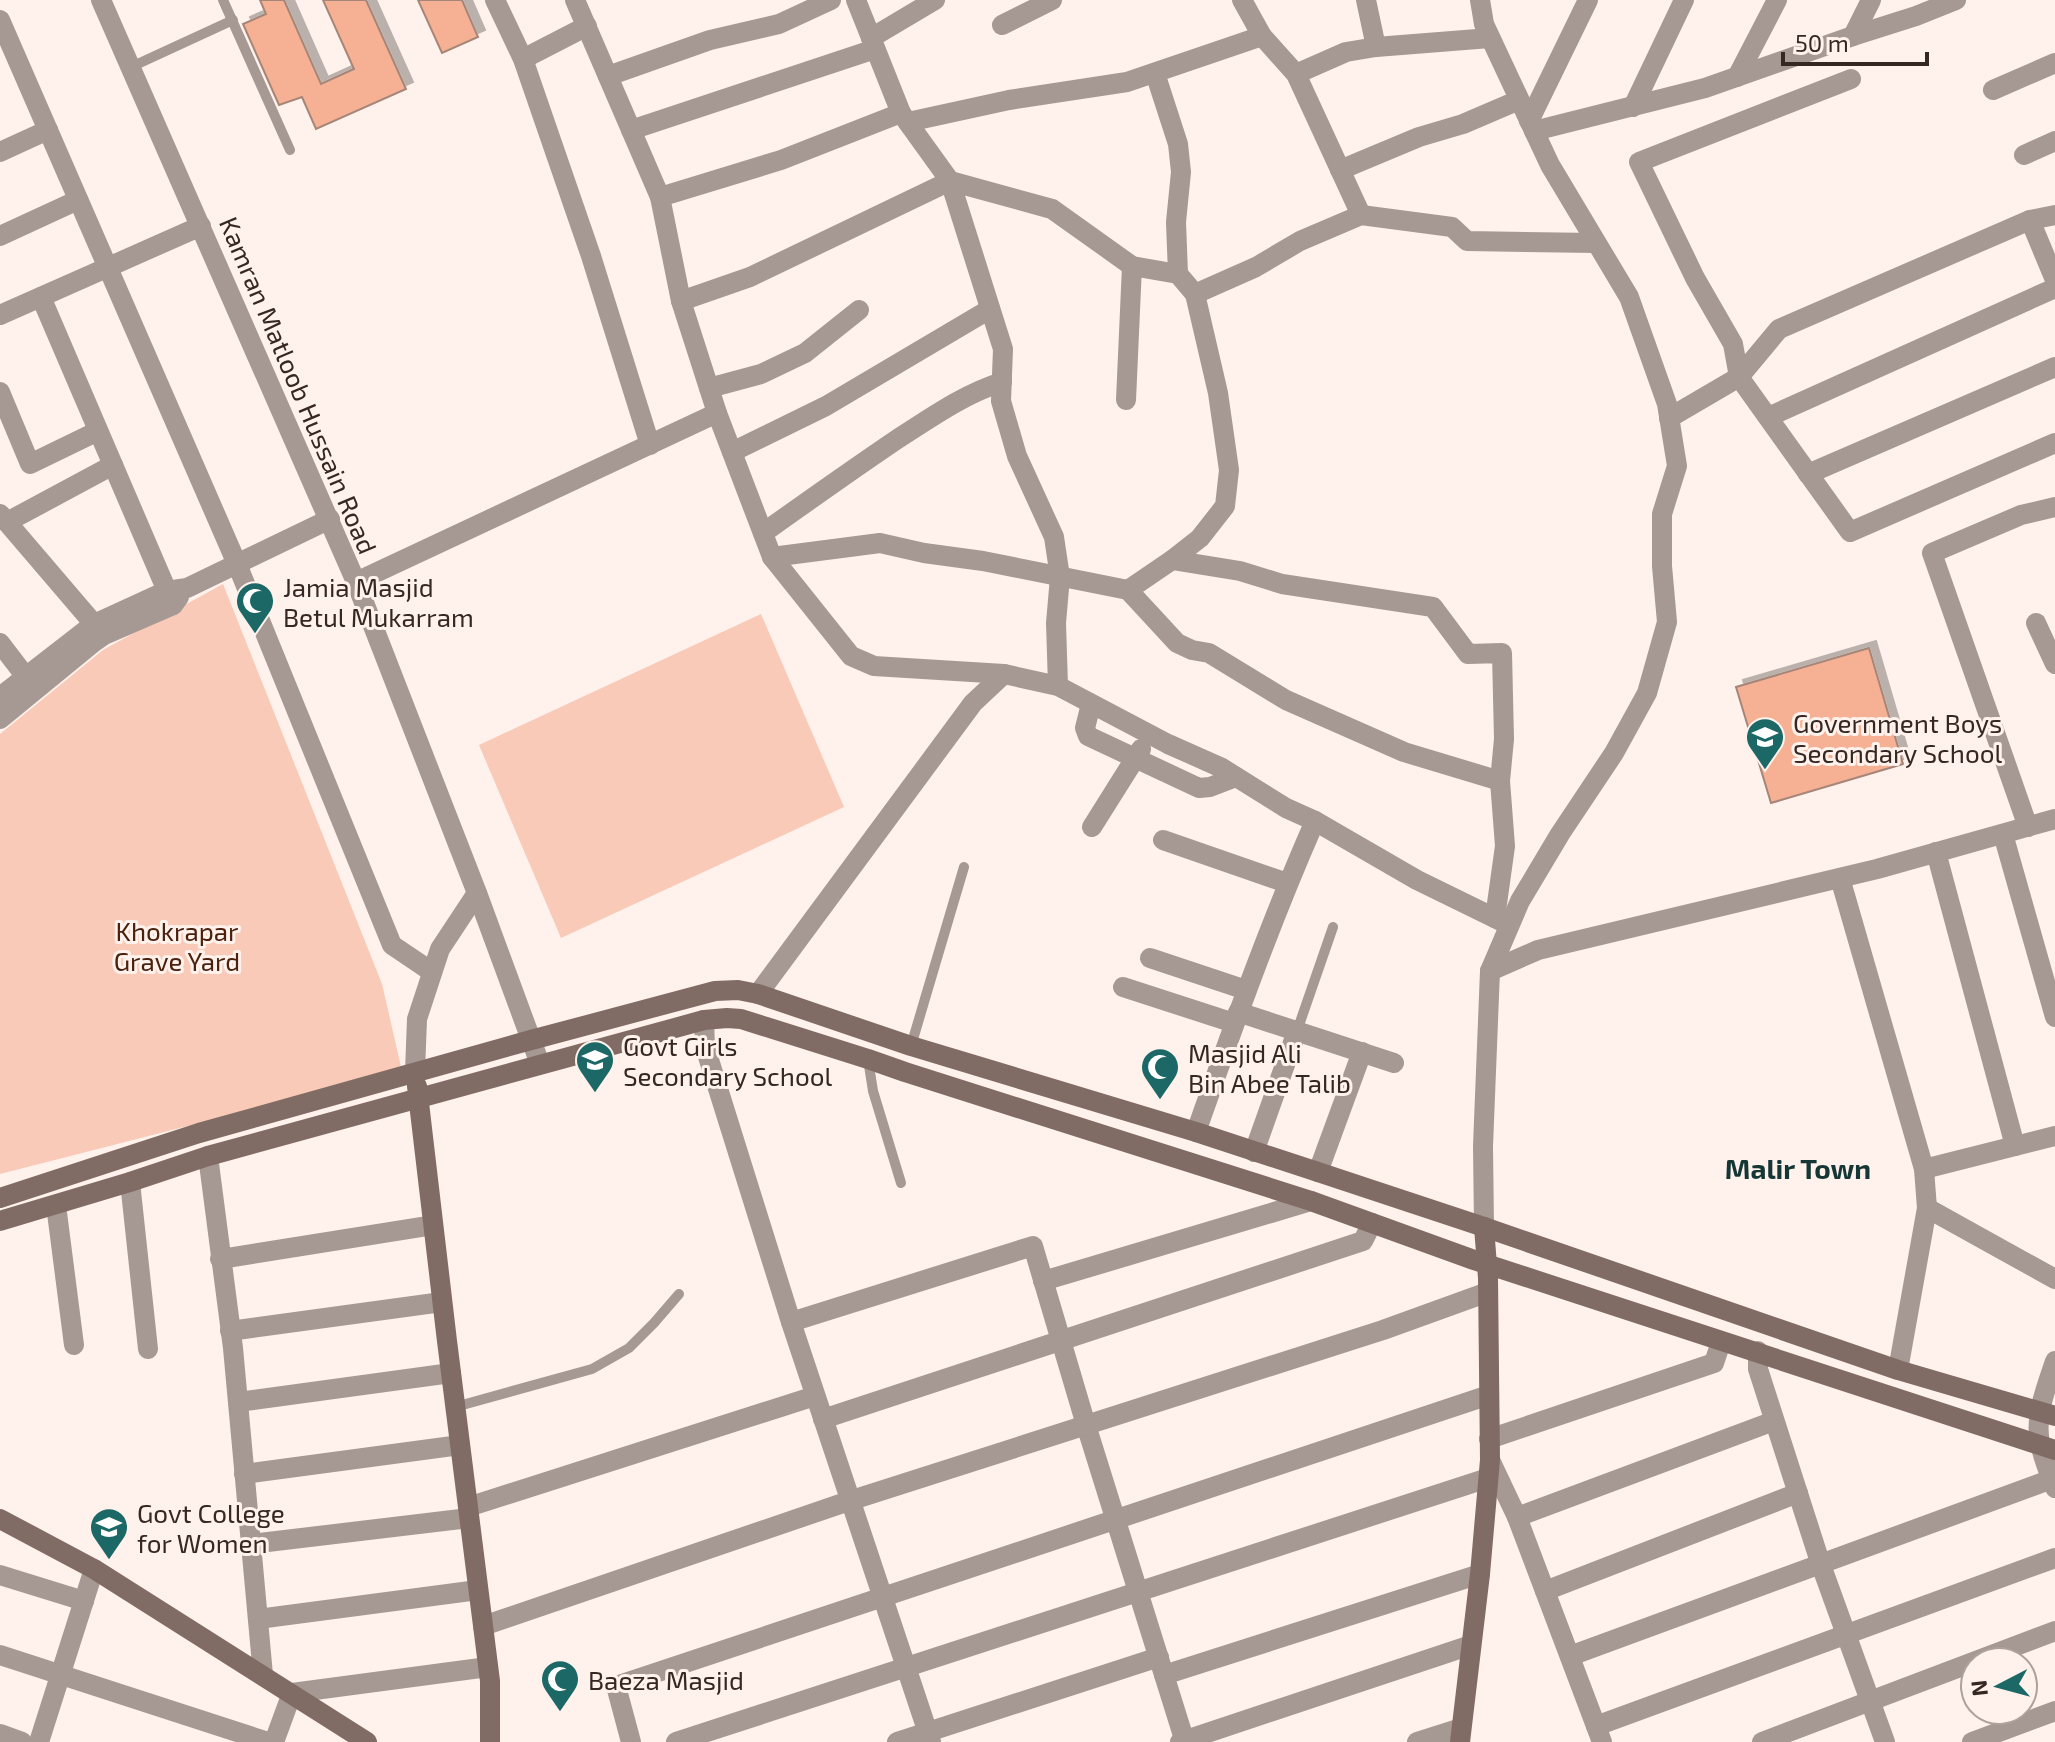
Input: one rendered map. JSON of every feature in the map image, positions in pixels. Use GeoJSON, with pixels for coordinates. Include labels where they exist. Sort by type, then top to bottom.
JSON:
{"type":"FeatureCollection","features":[{"type":"Feature","properties":{"kind":"main road"},"geometry":{"type":"LineString","coordinates":[[0,1198],[199,1133],[415,1072],[715,991],[738,990],[1196,1132],[1484,1227],[1898,1370],[2047,1413]]}},
{"type":"Feature","properties":{"kind":"main road"},"geometry":{"type":"LineString","coordinates":[[0,1221],[208,1156],[540,1064],[704,1020],[741,1019],[1311,1201],[1721,1342],[1758,1351],[2047,1447]]}},
{"type":"Feature","properties":{"kind":"main road"},"geometry":{"type":"LineString","coordinates":[[978,1095],[985,1068]]}},
{"type":"Feature","properties":{"kind":"main road"},"geometry":{"type":"LineString","coordinates":[[415,1072],[488,1667],[490,1742]]}},
{"type":"Feature","properties":{"kind":"main road"},"geometry":{"type":"LineString","coordinates":[[1460,1735],[1480,1574],[1489,1459],[1488,1292],[1484,1227]]}},
{"type":"Feature","properties":{"kind":"main road"},"geometry":{"type":"LineString","coordinates":[[0,1519],[94,1569],[367,1742]]}},
{"type":"Feature","properties":{"kind":"street","name":"Kamran Matloob Hussain Road"},"geometry":{"type":"LineString","coordinates":[[101,0],[356,582],[540,1064]]}},
{"type":"Feature","properties":{"kind":"street"},"geometry":{"type":"LineString","coordinates":[[495,0],[523,59],[591,256],[650,445]]}},
{"type":"Feature","properties":{"kind":"street"},"geometry":{"type":"LineString","coordinates":[[575,0],[660,197],[681,301],[717,413],[772,557],[851,656],[874,666],[1004,674],[1058,686],[1222,768],[1286,808],[1315,821],[1417,880],[1502,922]]}},
{"type":"Feature","properties":{"kind":"street"},"geometry":{"type":"LineString","coordinates":[[608,76],[710,40],[779,24],[831,0]]}},
{"type":"Feature","properties":{"kind":"street"},"geometry":{"type":"LineString","coordinates":[[856,0],[904,117],[950,181],[1003,349],[1001,401],[1017,456],[1054,537],[1060,577],[1056,623],[1058,686]]}},
{"type":"Feature","properties":{"kind":"street"},"geometry":{"type":"LineString","coordinates":[[631,130],[873,44],[935,0]]}},
{"type":"Feature","properties":{"kind":"street"},"geometry":{"type":"LineString","coordinates":[[1002,25],[1052,0]]}},
{"type":"Feature","properties":{"kind":"street"},"geometry":{"type":"LineString","coordinates":[[1242,0],[1262,36],[1296,74],[1361,215]]}},
{"type":"Feature","properties":{"kind":"street"},"geometry":{"type":"LineString","coordinates":[[1366,0],[1376,47]]}},
{"type":"Feature","properties":{"kind":"street"},"geometry":{"type":"LineString","coordinates":[[1480,0],[1487,31],[1550,165],[1629,297],[1667,404],[1677,466],[1662,514],[1662,566],[1667,622],[1647,693],[1614,753],[1520,901],[1502,922]]}},
{"type":"Feature","properties":{"kind":"street"},"geometry":{"type":"LineString","coordinates":[[1487,31],[1496,0]]}},
{"type":"Feature","properties":{"kind":"street"},"geometry":{"type":"LineString","coordinates":[[1532,126],[1588,0]]}},
{"type":"Feature","properties":{"kind":"street"},"geometry":{"type":"LineString","coordinates":[[1633,107],[1684,0]]}},
{"type":"Feature","properties":{"kind":"street"},"geometry":{"type":"LineString","coordinates":[[1853,36],[1871,0]]}},
{"type":"Feature","properties":{"kind":"street"},"geometry":{"type":"LineString","coordinates":[[1532,126],[1633,107],[1705,88],[1956,0]]}},
{"type":"Feature","properties":{"kind":"street"},"geometry":{"type":"LineString","coordinates":[[1737,77],[1775,1]]}},
{"type":"Feature","properties":{"kind":"street"},"geometry":{"type":"LineString","coordinates":[[0,20],[237,564],[392,945],[432,972]]}},
{"type":"Feature","properties":{"kind":"street"},"geometry":{"type":"LineString","coordinates":[[523,59],[587,26]]}},
{"type":"Feature","properties":{"kind":"street"},"geometry":{"type":"LineString","coordinates":[[1296,74],[1346,52],[1487,31]]}},
{"type":"Feature","properties":{"kind":"street"},"geometry":{"type":"LineString","coordinates":[[660,197],[781,160],[904,117],[1127,82],[1262,36]]}},
{"type":"Feature","properties":{"kind":"street"},"geometry":{"type":"LineString","coordinates":[[1993,90],[2055,63]]}},
{"type":"Feature","properties":{"kind":"street"},"geometry":{"type":"LineString","coordinates":[[0,73],[19,64]]}},
{"type":"Feature","properties":{"kind":"street"},"geometry":{"type":"LineString","coordinates":[[1128,590],[1200,538],[1225,506],[1229,470],[1218,393],[1195,294],[1178,274],[1176,222],[1181,172],[1178,144],[1155,73]]}},
{"type":"Feature","properties":{"kind":"street"},"geometry":{"type":"LineString","coordinates":[[1851,79],[1639,162],[1695,278],[1733,344],[1739,377],[1850,532],[2055,443]]}},
{"type":"Feature","properties":{"kind":"street"},"geometry":{"type":"LineString","coordinates":[[1340,170],[1519,100]]}},
{"type":"Feature","properties":{"kind":"street"},"geometry":{"type":"LineString","coordinates":[[0,152],[48,130]]}},
{"type":"Feature","properties":{"kind":"street"},"geometry":{"type":"LineString","coordinates":[[2024,155],[2055,141]]}},
{"type":"Feature","properties":{"kind":"street"},"geometry":{"type":"LineString","coordinates":[[681,301],[750,277],[950,181],[1052,209],[1132,266],[1178,274]]}},
{"type":"Feature","properties":{"kind":"street"},"geometry":{"type":"LineString","coordinates":[[0,236],[78,200]]}},
{"type":"Feature","properties":{"kind":"street"},"geometry":{"type":"LineString","coordinates":[[1195,294],[1256,267],[1300,241],[1361,215],[1452,227],[1467,241],[1596,243]]}},
{"type":"Feature","properties":{"kind":"street"},"geometry":{"type":"LineString","coordinates":[[1669,418],[1739,377],[1779,329],[2030,220],[2055,215]]}},
{"type":"Feature","properties":{"kind":"street"},"geometry":{"type":"LineString","coordinates":[[2030,220],[2055,280]]}},
{"type":"Feature","properties":{"kind":"street"},"geometry":{"type":"LineString","coordinates":[[0,315],[201,226]]}},
{"type":"Feature","properties":{"kind":"street"},"geometry":{"type":"LineString","coordinates":[[1126,400],[1132,266]]}},
{"type":"Feature","properties":{"kind":"street"},"geometry":{"type":"LineString","coordinates":[[1768,417],[2055,288]]}},
{"type":"Feature","properties":{"kind":"street"},"geometry":{"type":"LineString","coordinates":[[41,297],[113,465],[175,595]]}},
{"type":"Feature","properties":{"kind":"street"},"geometry":{"type":"LineString","coordinates":[[732,452],[826,406],[990,309]]}},
{"type":"Feature","properties":{"kind":"street"},"geometry":{"type":"LineString","coordinates":[[709,388],[761,374],[805,353],[859,310]]}},
{"type":"Feature","properties":{"kind":"street"},"geometry":{"type":"LineString","coordinates":[[1808,474],[2055,367]]}},
{"type":"Feature","properties":{"kind":"street"},"geometry":{"type":"LineString","coordinates":[[763,533],[939,412],[982,388],[1002,382]]}},
{"type":"Feature","properties":{"kind":"street"},"geometry":{"type":"LineString","coordinates":[[0,392],[30,464],[98,431]]}},
{"type":"Feature","properties":{"kind":"street"},"geometry":{"type":"LineString","coordinates":[[356,582],[717,413]]}},
{"type":"Feature","properties":{"kind":"street"},"geometry":{"type":"LineString","coordinates":[[94,624],[4,518],[113,465]]}},
{"type":"Feature","properties":{"kind":"street"},"geometry":{"type":"LineString","coordinates":[[2028,827],[1932,553],[2021,515],[2055,507]]}},
{"type":"Feature","properties":{"kind":"street"},"geometry":{"type":"LineString","coordinates":[[0,719],[104,635],[175,595],[330,519]]}},
{"type":"Feature","properties":{"kind":"street"},"geometry":{"type":"LineString","coordinates":[[772,557],[880,543],[1128,590],[1177,643],[1209,653],[1286,700],[1404,752],[1500,781]]}},
{"type":"Feature","properties":{"kind":"street"},"geometry":{"type":"LineString","coordinates":[[1172,560],[1240,571],[1282,584],[1433,607],[1468,654],[1502,653],[1504,739],[1500,781],[1505,846],[1502,922],[1490,971],[1483,1146],[1484,1227]]}},
{"type":"Feature","properties":{"kind":"street"},"geometry":{"type":"LineString","coordinates":[[0,697],[94,624],[175,595]]}},
{"type":"Feature","properties":{"kind":"street"},"geometry":{"type":"LineString","coordinates":[[2036,623],[2055,664]]}},
{"type":"Feature","properties":{"kind":"street"},"geometry":{"type":"LineString","coordinates":[[0,643],[26,677]]}},
{"type":"Feature","properties":{"kind":"street"},"geometry":{"type":"LineString","coordinates":[[758,994],[973,703],[1004,674]]}},
{"type":"Feature","properties":{"kind":"street"},"geometry":{"type":"LineString","coordinates":[[1091,704],[1085,728],[1088,736],[1199,788],[1236,777]]}},
{"type":"Feature","properties":{"kind":"street"},"geometry":{"type":"LineString","coordinates":[[1092,827],[1149,734]]}},
{"type":"Feature","properties":{"kind":"street"},"geometry":{"type":"LineString","coordinates":[[1490,971],[1538,950],[1840,878],[2055,819]]}},
{"type":"Feature","properties":{"kind":"street"},"geometry":{"type":"LineString","coordinates":[[1196,1132],[1246,990],[1287,883],[1315,821]]}},
{"type":"Feature","properties":{"kind":"street"},"geometry":{"type":"LineString","coordinates":[[2003,834],[2055,1017]]}},
{"type":"Feature","properties":{"kind":"street"},"geometry":{"type":"LineString","coordinates":[[1163,840],[1287,883]]}},
{"type":"Feature","properties":{"kind":"street"},"geometry":{"type":"LineString","coordinates":[[1936,852],[2015,1146]]}},
{"type":"Feature","properties":{"kind":"street"},"geometry":{"type":"LineString","coordinates":[[1840,878],[1924,1169],[1927,1208],[1898,1370]]}},
{"type":"Feature","properties":{"kind":"street"},"geometry":{"type":"LineString","coordinates":[[415,1072],[417,1019],[432,972],[440,949],[477,893]]}},
{"type":"Feature","properties":{"kind":"street"},"geometry":{"type":"LineString","coordinates":[[1150,958],[1246,990]]}},
{"type":"Feature","properties":{"kind":"street"},"geometry":{"type":"LineString","coordinates":[[1123,987],[1297,1031],[1394,1063]]}},
{"type":"Feature","properties":{"kind":"street"},"geometry":{"type":"LineString","coordinates":[[704,1020],[705,1047],[791,1322],[929,1737]]}},
{"type":"Feature","properties":{"kind":"street"},"geometry":{"type":"LineString","coordinates":[[1254,1152],[1297,1031]]}},
{"type":"Feature","properties":{"kind":"street"},"geometry":{"type":"LineString","coordinates":[[1318,1172],[1362,1052]]}},
{"type":"Feature","properties":{"kind":"street"},"geometry":{"type":"LineString","coordinates":[[1924,1169],[2055,1136]]}},
{"type":"Feature","properties":{"kind":"street"},"geometry":{"type":"LineString","coordinates":[[208,1156],[238,1402],[263,1675]]}},
{"type":"Feature","properties":{"kind":"street"},"geometry":{"type":"LineString","coordinates":[[130,1182],[148,1349]]}},
{"type":"Feature","properties":{"kind":"street"},"geometry":{"type":"LineString","coordinates":[[1043,1281],[1311,1201]]}},
{"type":"Feature","properties":{"kind":"street"},"geometry":{"type":"LineString","coordinates":[[56,1205],[74,1345]]}},
{"type":"Feature","properties":{"kind":"street"},"geometry":{"type":"LineString","coordinates":[[1927,1208],[2055,1279]]}},
{"type":"Feature","properties":{"kind":"street"},"geometry":{"type":"LineString","coordinates":[[823,1419],[1363,1241],[1372,1223]]}},
{"type":"Feature","properties":{"kind":"street"},"geometry":{"type":"LineString","coordinates":[[220,1259],[433,1225]]}},
{"type":"Feature","properties":{"kind":"street"},"geometry":{"type":"LineString","coordinates":[[791,1322],[1033,1246],[1183,1741],[1471,1645]]}},
{"type":"Feature","properties":{"kind":"street"},"geometry":{"type":"LineString","coordinates":[[483,1626],[849,1501],[1383,1330],[1488,1292]]}},
{"type":"Feature","properties":{"kind":"street"},"geometry":{"type":"LineString","coordinates":[[230,1331],[442,1302]]}},
{"type":"Feature","properties":{"kind":"street"},"geometry":{"type":"LineString","coordinates":[[676,1742],[1138,1592],[1489,1459],[1714,1363],[1721,1342]]}},
{"type":"Feature","properties":{"kind":"street"},"geometry":{"type":"LineString","coordinates":[[1758,1351],[1758,1369],[1774,1421],[1821,1565],[1885,1742]]}},
{"type":"Feature","properties":{"kind":"street"},"geometry":{"type":"LineString","coordinates":[[1570,1656],[2053,1484],[2047,1447],[2038,1426],[2047,1413],[2055,1361]]}},
{"type":"Feature","properties":{"kind":"street"},"geometry":{"type":"LineString","coordinates":[[238,1402],[451,1373]]}},
{"type":"Feature","properties":{"kind":"street"},"geometry":{"type":"LineString","coordinates":[[631,1742],[616,1686],[1489,1395]]}},
{"type":"Feature","properties":{"kind":"street"},"geometry":{"type":"LineString","coordinates":[[251,1544],[468,1512],[815,1396]]}},
{"type":"Feature","properties":{"kind":"street"},"geometry":{"type":"LineString","coordinates":[[1517,1517],[1774,1421]]}},
{"type":"Feature","properties":{"kind":"street"},"geometry":{"type":"LineString","coordinates":[[244,1474],[460,1445]]}},
{"type":"Feature","properties":{"kind":"street"},"geometry":{"type":"LineString","coordinates":[[1489,1459],[1517,1517],[1599,1734],[1846,1634],[2055,1558]]}},
{"type":"Feature","properties":{"kind":"street"},"geometry":{"type":"LineString","coordinates":[[1545,1591],[1798,1493]]}},
{"type":"Feature","properties":{"kind":"street"},"geometry":{"type":"LineString","coordinates":[[39,1742],[94,1569]]}},
{"type":"Feature","properties":{"kind":"street"},"geometry":{"type":"LineString","coordinates":[[897,1742],[929,1737],[1480,1574]]}},
{"type":"Feature","properties":{"kind":"street"},"geometry":{"type":"LineString","coordinates":[[0,1575],[84,1601]]}},
{"type":"Feature","properties":{"kind":"street"},"geometry":{"type":"LineString","coordinates":[[258,1619],[478,1590]]}},
{"type":"Feature","properties":{"kind":"street"},"geometry":{"type":"LineString","coordinates":[[1762,1742],[2055,1631]]}},
{"type":"Feature","properties":{"kind":"street"},"geometry":{"type":"LineString","coordinates":[[0,1655],[271,1742],[292,1693],[488,1667]]}},
{"type":"Feature","properties":{"kind":"street"},"geometry":{"type":"LineString","coordinates":[[1972,1742],[2055,1711]]}},
{"type":"Feature","properties":{"kind":"street"},"geometry":{"type":"LineString","coordinates":[[0,1734],[22,1742]]}},
{"type":"Feature","properties":{"kind":"street"},"geometry":{"type":"LineString","coordinates":[[1417,1742],[1460,1735]]}},
{"type":"Feature","properties":{"kind":"lane"},"geometry":{"type":"LineString","coordinates":[[223,0],[290,150]]}},
{"type":"Feature","properties":{"kind":"lane"},"geometry":{"type":"LineString","coordinates":[[131,67],[233,20]]}},
{"type":"Feature","properties":{"kind":"lane"},"geometry":{"type":"LineString","coordinates":[[911,1046],[964,867]]}},
{"type":"Feature","properties":{"kind":"lane"},"geometry":{"type":"LineString","coordinates":[[1297,1031],[1333,927]]}},
{"type":"Feature","properties":{"kind":"lane"},"geometry":{"type":"LineString","coordinates":[[868,1059],[873,1091],[901,1183]]}},
{"type":"Feature","properties":{"kind":"lane"},"geometry":{"type":"LineString","coordinates":[[455,1407],[592,1369],[629,1348],[679,1294]]}},
{"type":"Feature","properties":{"kind":"green space","name":"Khokrapar Grave Yard"},"geometry":{"type":"Polygon","coordinates":[[[223,584],[382,984],[402,1071],[0,1174],[0,734],[103,650],[223,584]]]}},
{"type":"Feature","properties":{"kind":"green space"},"geometry":{"type":"Polygon","coordinates":[[[761,614],[844,807],[561,938],[479,745],[761,614]]]}},
{"type":"Feature","properties":{"kind":"building"},"geometry":{"type":"Polygon","coordinates":[[[260,0],[284,0],[321,84],[354,69],[323,0],[366,0],[406,89],[316,129],[302,97],[279,105],[243,24],[266,14],[260,0]]]}},
{"type":"Feature","properties":{"kind":"building"},"geometry":{"type":"Polygon","coordinates":[[[418,0],[462,0],[478,37],[442,53],[418,0]]]}},
{"type":"Feature","properties":{"kind":"building"},"geometry":{"type":"Polygon","coordinates":[[[1869,648],[1903,764],[1771,803],[1736,687],[1869,648]]]}},
{"type":"Feature","properties":{"kind":"place","name":"Jamia Masjid Betul Mukarram"},"geometry":{"type":"Point","coordinates":[255,635]}},
{"type":"Feature","properties":{"kind":"place","name":"Government Boys Secondary School"},"geometry":{"type":"Point","coordinates":[1765,771]}},
{"type":"Feature","properties":{"kind":"place","name":"Govt Girls Secondary School"},"geometry":{"type":"Point","coordinates":[595,1094]}},
{"type":"Feature","properties":{"kind":"place","name":"Masjid Ali Bin Abee Talib"},"geometry":{"type":"Point","coordinates":[1160,1101]}},
{"type":"Feature","properties":{"kind":"place","name":"Govt College for Women"},"geometry":{"type":"Point","coordinates":[109,1561]}},
{"type":"Feature","properties":{"kind":"place","name":"Baeza Masjid"},"geometry":{"type":"Point","coordinates":[560,1713]}},
{"type":"Feature","properties":{"kind":"district","name":"Malir Town"},"geometry":{"type":"Point","coordinates":[1798,1168]}}]}
